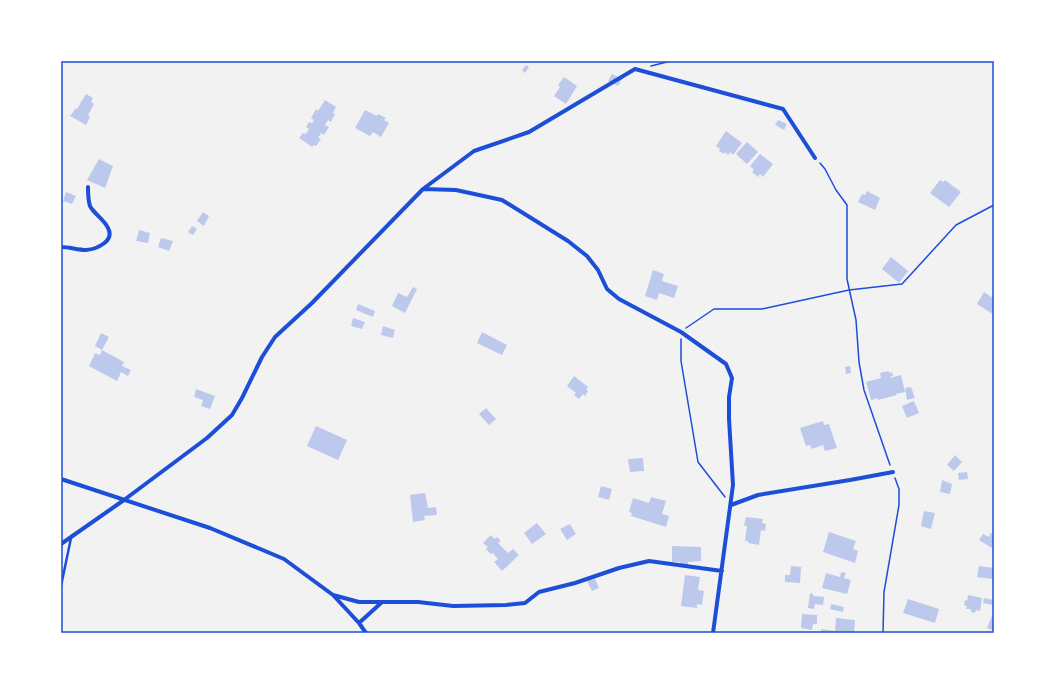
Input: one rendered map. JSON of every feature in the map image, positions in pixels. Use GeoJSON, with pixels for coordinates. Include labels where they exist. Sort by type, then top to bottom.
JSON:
{"type":"FeatureCollection","features":[{"type":"Feature","properties":{"kind":"street"},"geometry":{"type":"LineString","coordinates":[[61,544],[124,500],[207,438],[232,415],[262,357],[275,337],[312,303],[423,189],[474,151],[529,132],[635,69],[783,109],[814,158]]}},
{"type":"Feature","properties":{"kind":"street"},"geometry":{"type":"LineString","coordinates":[[61,246],[85,250],[102,244],[108,240],[110,235],[109,229],[94,212],[90,205],[88,187]]}},
{"type":"Feature","properties":{"kind":"street"},"geometry":{"type":"LineString","coordinates":[[423,189],[456,190],[502,200],[568,241],[587,256],[598,270],[607,289],[619,300],[681,332],[726,364],[732,378],[729,397],[729,419],[732,446],[733,485],[713,633]]}},
{"type":"Feature","properties":{"kind":"street"},"geometry":{"type":"LineString","coordinates":[[731,505],[758,495],[892,472]]}},
{"type":"Feature","properties":{"kind":"street"},"geometry":{"type":"LineString","coordinates":[[61,479],[210,528],[284,559],[333,595],[359,623],[366,633]]}},
{"type":"Feature","properties":{"kind":"street"},"geometry":{"type":"LineString","coordinates":[[333,595],[359,602],[418,602],[453,606],[506,605],[525,603],[539,592],[574,583],[619,568],[649,561],[722,571]]}},
{"type":"Feature","properties":{"kind":"street"},"geometry":{"type":"LineString","coordinates":[[359,623],[381,603]]}},
{"type":"Feature","properties":{"kind":"lane"},"geometry":{"type":"LineString","coordinates":[[61,586],[71,538]]}},
{"type":"Feature","properties":{"kind":"path"},"geometry":{"type":"LineString","coordinates":[[650,66],[671,61]]}},
{"type":"Feature","properties":{"kind":"path"},"geometry":{"type":"LineString","coordinates":[[814,158],[825,169],[836,190],[847,205],[847,279],[856,320],[859,362],[864,390],[899,490],[899,505],[884,592],[883,633]]}},
{"type":"Feature","properties":{"kind":"path"},"geometry":{"type":"LineString","coordinates":[[731,505],[698,462],[681,361],[681,332],[714,309],[762,309],[849,290],[902,284],[956,225],[994,205]]}},
{"type":"Feature","properties":{"kind":"building"},"geometry":{"type":"Polygon","coordinates":[[[526,65],[529,67],[525,73],[522,70],[526,65]]]}},
{"type":"Feature","properties":{"kind":"building"},"geometry":{"type":"Polygon","coordinates":[[[612,74],[622,79],[618,86],[608,81],[612,74]]]}},
{"type":"Feature","properties":{"kind":"building"},"geometry":{"type":"Polygon","coordinates":[[[564,77],[577,86],[566,104],[554,96],[560,87],[558,85],[564,77]]]}},
{"type":"Feature","properties":{"kind":"building"},"geometry":{"type":"Polygon","coordinates":[[[86,94],[93,98],[91,102],[94,104],[88,115],[90,117],[86,125],[70,116],[76,108],[77,109],[86,94]]]}},
{"type":"Feature","properties":{"kind":"building"},"geometry":{"type":"Polygon","coordinates":[[[325,100],[336,107],[333,113],[335,114],[331,122],[328,120],[325,125],[329,127],[324,135],[321,133],[318,138],[321,139],[316,146],[314,145],[312,147],[299,138],[303,133],[306,134],[309,129],[306,127],[309,122],[312,123],[314,120],[311,118],[316,109],[318,111],[325,100]]]}},
{"type":"Feature","properties":{"kind":"building"},"geometry":{"type":"Polygon","coordinates":[[[365,110],[377,116],[378,114],[386,118],[384,120],[389,123],[381,137],[373,132],[370,136],[355,128],[365,110]]]}},
{"type":"Feature","properties":{"kind":"building"},"geometry":{"type":"Polygon","coordinates":[[[778,120],[787,124],[784,130],[775,125],[778,120]]]}},
{"type":"Feature","properties":{"kind":"building"},"geometry":{"type":"Polygon","coordinates":[[[726,131],[742,143],[733,155],[730,152],[728,155],[725,152],[724,154],[719,151],[720,149],[716,146],[726,131]]]}},
{"type":"Feature","properties":{"kind":"building"},"geometry":{"type":"Polygon","coordinates":[[[747,142],[758,152],[747,164],[736,154],[747,142]]]}},
{"type":"Feature","properties":{"kind":"building"},"geometry":{"type":"Polygon","coordinates":[[[760,154],[773,164],[763,177],[760,174],[758,177],[752,172],[754,170],[750,166],[760,154]]]}},
{"type":"Feature","properties":{"kind":"building"},"geometry":{"type":"Polygon","coordinates":[[[99,159],[113,166],[105,188],[87,180],[99,159]]]}},
{"type":"Feature","properties":{"kind":"building"},"geometry":{"type":"Polygon","coordinates":[[[940,180],[943,182],[945,180],[961,192],[949,207],[930,193],[940,180]]]}},
{"type":"Feature","properties":{"kind":"building"},"geometry":{"type":"Polygon","coordinates":[[[867,191],[880,198],[875,210],[858,202],[862,194],[865,195],[867,191]]]}},
{"type":"Feature","properties":{"kind":"building"},"geometry":{"type":"Polygon","coordinates":[[[66,192],[76,196],[72,204],[63,201],[66,192]]]}},
{"type":"Feature","properties":{"kind":"building"},"geometry":{"type":"Polygon","coordinates":[[[203,212],[209,216],[204,226],[197,221],[203,212]]]}},
{"type":"Feature","properties":{"kind":"building"},"geometry":{"type":"Polygon","coordinates":[[[192,226],[197,229],[193,235],[188,232],[192,226]]]}},
{"type":"Feature","properties":{"kind":"building"},"geometry":{"type":"Polygon","coordinates":[[[139,230],[150,233],[148,243],[136,241],[139,230]]]}},
{"type":"Feature","properties":{"kind":"building"},"geometry":{"type":"Polygon","coordinates":[[[161,238],[173,241],[169,251],[158,247],[161,238]]]}},
{"type":"Feature","properties":{"kind":"building"},"geometry":{"type":"Polygon","coordinates":[[[891,257],[908,271],[899,283],[882,269],[891,257]]]}},
{"type":"Feature","properties":{"kind":"building"},"geometry":{"type":"Polygon","coordinates":[[[653,270],[664,274],[662,281],[678,286],[674,298],[659,293],[657,300],[645,296],[653,270]]]}},
{"type":"Feature","properties":{"kind":"building"},"geometry":{"type":"Polygon","coordinates":[[[413,287],[417,289],[405,313],[392,306],[398,293],[407,297],[413,287]]]}},
{"type":"Feature","properties":{"kind":"building"},"geometry":{"type":"Polygon","coordinates":[[[984,292],[994,299],[994,315],[977,304],[984,292]]]}},
{"type":"Feature","properties":{"kind":"building"},"geometry":{"type":"Polygon","coordinates":[[[358,304],[375,311],[373,317],[356,310],[358,304]]]}},
{"type":"Feature","properties":{"kind":"building"},"geometry":{"type":"Polygon","coordinates":[[[353,318],[365,322],[362,329],[351,326],[353,318]]]}},
{"type":"Feature","properties":{"kind":"building"},"geometry":{"type":"Polygon","coordinates":[[[383,326],[395,330],[393,338],[381,335],[383,326]]]}},
{"type":"Feature","properties":{"kind":"building"},"geometry":{"type":"Polygon","coordinates":[[[482,332],[507,345],[502,355],[477,343],[482,332]]]}},
{"type":"Feature","properties":{"kind":"building"},"geometry":{"type":"Polygon","coordinates":[[[101,333],[109,337],[102,350],[95,346],[101,333]]]}},
{"type":"Feature","properties":{"kind":"building"},"geometry":{"type":"Polygon","coordinates":[[[102,350],[124,362],[122,366],[131,370],[128,376],[121,372],[117,381],[89,366],[95,353],[100,355],[102,350]]]}},
{"type":"Feature","properties":{"kind":"building"},"geometry":{"type":"Polygon","coordinates":[[[850,366],[851,373],[846,374],[845,367],[850,366]]]}},
{"type":"Feature","properties":{"kind":"building"},"geometry":{"type":"Polygon","coordinates":[[[889,371],[889,373],[892,372],[893,376],[890,378],[901,375],[905,392],[878,400],[878,398],[871,400],[866,382],[881,378],[880,373],[889,371]]]}},
{"type":"Feature","properties":{"kind":"building"},"geometry":{"type":"Polygon","coordinates":[[[574,376],[588,387],[586,390],[588,391],[585,396],[583,394],[579,399],[574,395],[576,393],[567,386],[574,376]]]}},
{"type":"Feature","properties":{"kind":"building"},"geometry":{"type":"Polygon","coordinates":[[[911,387],[915,398],[907,400],[905,388],[911,387]]]}},
{"type":"Feature","properties":{"kind":"building"},"geometry":{"type":"Polygon","coordinates":[[[196,389],[215,396],[210,409],[201,406],[203,400],[194,397],[196,389]]]}},
{"type":"Feature","properties":{"kind":"building"},"geometry":{"type":"Polygon","coordinates":[[[914,401],[919,413],[907,418],[902,406],[914,401]]]}},
{"type":"Feature","properties":{"kind":"building"},"geometry":{"type":"Polygon","coordinates":[[[486,408],[496,419],[489,425],[479,414],[486,408]]]}},
{"type":"Feature","properties":{"kind":"building"},"geometry":{"type":"Polygon","coordinates":[[[823,421],[824,425],[829,424],[837,448],[825,451],[823,445],[812,449],[810,445],[806,446],[800,428],[823,421]]]}},
{"type":"Feature","properties":{"kind":"building"},"geometry":{"type":"Polygon","coordinates":[[[316,426],[347,440],[338,460],[307,446],[316,426]]]}},
{"type":"Feature","properties":{"kind":"building"},"geometry":{"type":"Polygon","coordinates":[[[955,455],[962,462],[954,471],[947,465],[955,455]]]}},
{"type":"Feature","properties":{"kind":"building"},"geometry":{"type":"Polygon","coordinates":[[[643,458],[644,471],[630,472],[628,459],[643,458]]]}},
{"type":"Feature","properties":{"kind":"building"},"geometry":{"type":"Polygon","coordinates":[[[967,472],[968,479],[959,480],[958,473],[967,472]]]}},
{"type":"Feature","properties":{"kind":"building"},"geometry":{"type":"Polygon","coordinates":[[[942,480],[952,484],[950,494],[940,492],[942,480]]]}},
{"type":"Feature","properties":{"kind":"building"},"geometry":{"type":"Polygon","coordinates":[[[601,486],[612,489],[609,500],[598,497],[601,486]]]}},
{"type":"Feature","properties":{"kind":"building"},"geometry":{"type":"Polygon","coordinates":[[[425,493],[428,508],[436,507],[437,515],[424,516],[425,520],[413,522],[410,495],[425,493]]]}},
{"type":"Feature","properties":{"kind":"building"},"geometry":{"type":"Polygon","coordinates":[[[651,497],[666,501],[662,514],[669,516],[666,527],[631,516],[632,513],[629,512],[633,498],[649,503],[651,497]]]}},
{"type":"Feature","properties":{"kind":"building"},"geometry":{"type":"Polygon","coordinates":[[[924,511],[935,513],[931,529],[921,526],[924,511]]]}},
{"type":"Feature","properties":{"kind":"building"},"geometry":{"type":"Polygon","coordinates":[[[746,517],[763,519],[762,523],[766,524],[765,531],[761,530],[759,545],[745,541],[747,526],[744,526],[746,517]]]}},
{"type":"Feature","properties":{"kind":"building"},"geometry":{"type":"Polygon","coordinates":[[[537,523],[546,534],[532,544],[524,533],[537,523]]]}},
{"type":"Feature","properties":{"kind":"building"},"geometry":{"type":"Polygon","coordinates":[[[570,524],[576,534],[567,540],[560,529],[570,524]]]}},
{"type":"Feature","properties":{"kind":"building"},"geometry":{"type":"Polygon","coordinates":[[[829,532],[856,541],[853,549],[858,551],[855,563],[823,552],[829,532]]]}},
{"type":"Feature","properties":{"kind":"building"},"geometry":{"type":"Polygon","coordinates":[[[991,533],[994,535],[994,544],[992,548],[979,540],[983,534],[989,537],[991,533]]]}},
{"type":"Feature","properties":{"kind":"building"},"geometry":{"type":"Polygon","coordinates":[[[491,535],[494,539],[497,537],[501,541],[498,543],[508,553],[513,549],[519,555],[502,571],[494,562],[498,559],[493,553],[491,554],[486,549],[488,547],[483,543],[491,535]]]}},
{"type":"Feature","properties":{"kind":"building"},"geometry":{"type":"Polygon","coordinates":[[[672,546],[701,547],[701,561],[688,562],[688,565],[680,565],[680,562],[672,562],[672,546]]]}},
{"type":"Feature","properties":{"kind":"building"},"geometry":{"type":"Polygon","coordinates":[[[791,566],[801,567],[800,583],[785,582],[785,575],[790,575],[791,566]]]}},
{"type":"Feature","properties":{"kind":"building"},"geometry":{"type":"Polygon","coordinates":[[[979,566],[994,568],[993,579],[977,577],[979,566]]]}},
{"type":"Feature","properties":{"kind":"building"},"geometry":{"type":"Polygon","coordinates":[[[841,572],[846,573],[844,578],[851,580],[847,594],[822,588],[826,573],[840,577],[841,572]]]}},
{"type":"Feature","properties":{"kind":"building"},"geometry":{"type":"Polygon","coordinates":[[[685,575],[700,577],[698,590],[704,591],[702,605],[697,604],[697,608],[681,606],[685,575]]]}},
{"type":"Feature","properties":{"kind":"building"},"geometry":{"type":"Polygon","coordinates":[[[595,579],[599,588],[592,591],[587,581],[595,579]]]}},
{"type":"Feature","properties":{"kind":"building"},"geometry":{"type":"Polygon","coordinates":[[[812,593],[814,597],[824,597],[823,605],[815,604],[814,609],[808,608],[810,594],[812,593]]]}},
{"type":"Feature","properties":{"kind":"building"},"geometry":{"type":"Polygon","coordinates":[[[968,595],[982,598],[980,611],[976,610],[975,613],[971,612],[971,609],[966,609],[967,606],[964,605],[965,600],[967,601],[968,595]]]}},
{"type":"Feature","properties":{"kind":"building"},"geometry":{"type":"Polygon","coordinates":[[[984,598],[993,600],[992,605],[983,603],[984,598]]]}},
{"type":"Feature","properties":{"kind":"building"},"geometry":{"type":"Polygon","coordinates":[[[908,599],[939,609],[935,623],[903,613],[908,599]]]}},
{"type":"Feature","properties":{"kind":"building"},"geometry":{"type":"Polygon","coordinates":[[[831,604],[844,607],[843,612],[830,609],[831,604]]]}},
{"type":"Feature","properties":{"kind":"building"},"geometry":{"type":"Polygon","coordinates":[[[994,611],[994,631],[987,628],[994,611]]]}},
{"type":"Feature","properties":{"kind":"building"},"geometry":{"type":"Polygon","coordinates":[[[802,614],[817,615],[817,624],[813,624],[812,630],[801,628],[802,614]]]}},
{"type":"Feature","properties":{"kind":"building"},"geometry":{"type":"Polygon","coordinates":[[[836,618],[855,620],[854,633],[821,633],[821,629],[835,631],[836,618]]]}}]}
